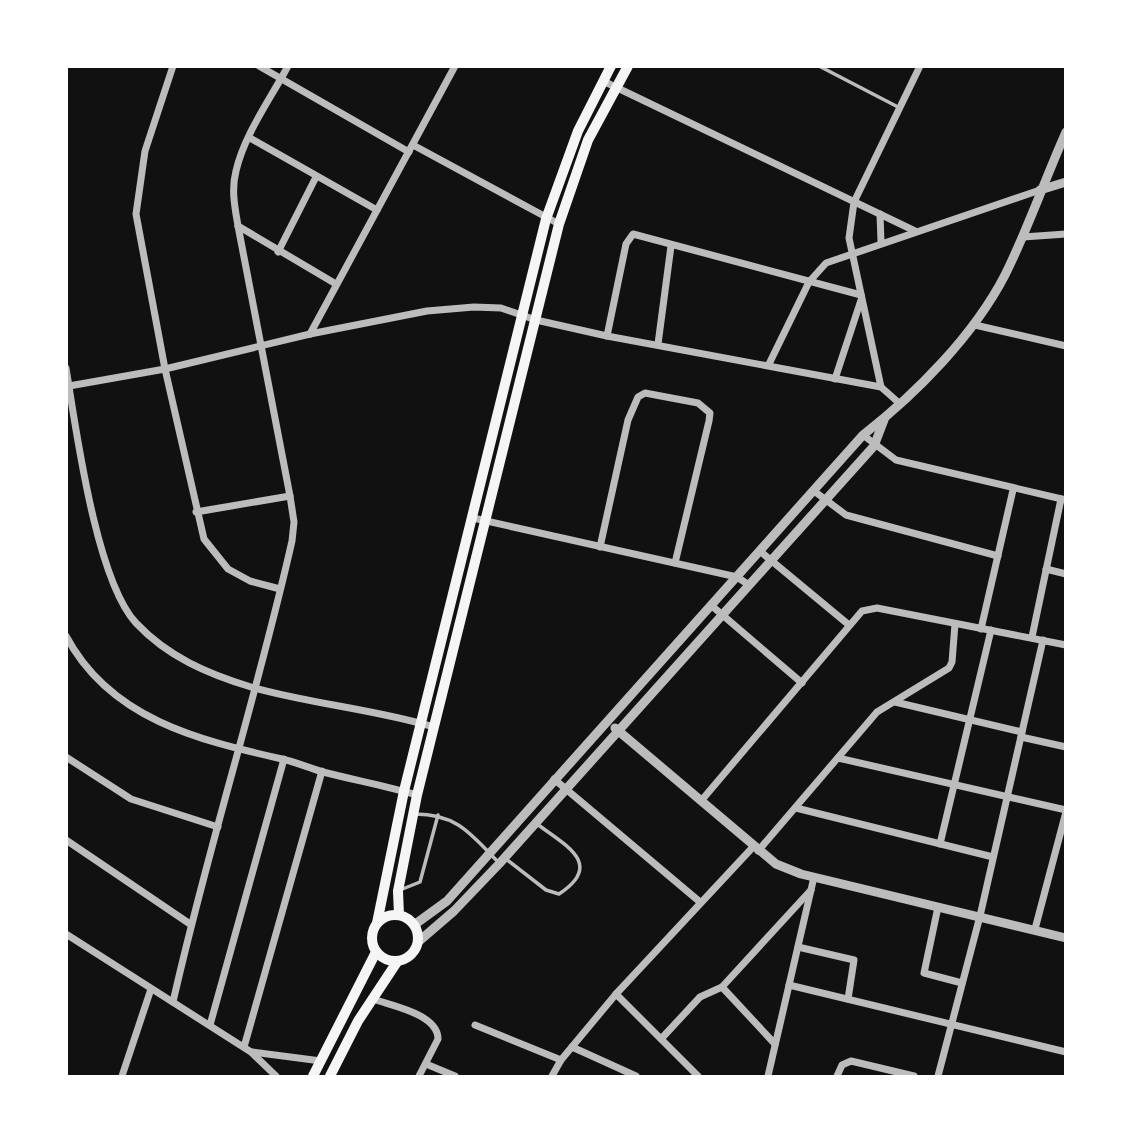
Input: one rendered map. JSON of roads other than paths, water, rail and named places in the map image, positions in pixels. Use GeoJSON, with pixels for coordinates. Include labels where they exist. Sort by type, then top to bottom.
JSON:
{"type":"FeatureCollection","features":[{"type":"Feature","properties":{"kind":"main road"},"geometry":{"type":"LineString","coordinates":[[397,962],[385,960],[376,952],[372,941],[404,791],[524,317],[546,219],[578,131],[611,66]]}},
{"type":"Feature","properties":{"kind":"main road"},"geometry":{"type":"LineString","coordinates":[[399,915],[398,891],[417,795],[559,224],[588,140],[628,66]]}},
{"type":"Feature","properties":{"kind":"main road"},"geometry":{"type":"LineString","coordinates":[[330,1076],[397,962],[413,953],[418,942],[414,925],[399,915],[387,916],[377,923]]}},
{"type":"Feature","properties":{"kind":"main road"},"geometry":{"type":"LineString","coordinates":[[313,1076],[376,952]]}},
{"type":"Feature","properties":{"kind":"street"},"geometry":{"type":"LineString","coordinates":[[173,66],[145,151],[136,214],[165,369],[204,539],[228,569],[250,581],[280,589]]}},
{"type":"Feature","properties":{"kind":"street"},"geometry":{"type":"LineString","coordinates":[[259,66],[559,224]]}},
{"type":"Feature","properties":{"kind":"street"},"geometry":{"type":"LineString","coordinates":[[173,1002],[190,924],[239,751],[292,541],[294,522],[290,496],[238,226],[233,186],[236,168],[288,66]]}},
{"type":"Feature","properties":{"kind":"street"},"geometry":{"type":"LineString","coordinates":[[310,334],[455,66]]}},
{"type":"Feature","properties":{"kind":"street"},"geometry":{"type":"LineString","coordinates":[[881,387],[852,252],[850,224],[854,202],[920,66]]}},
{"type":"Feature","properties":{"kind":"street"},"geometry":{"type":"LineString","coordinates":[[603,81],[915,231]]}},
{"type":"Feature","properties":{"kind":"street"},"geometry":{"type":"LineString","coordinates":[[414,925],[447,901],[863,435],[884,418],[975,325],[1023,237],[1066,132]]}},
{"type":"Feature","properties":{"kind":"street"},"geometry":{"type":"LineString","coordinates":[[250,138],[377,210]]}},
{"type":"Feature","properties":{"kind":"street"},"geometry":{"type":"LineString","coordinates":[[278,252],[316,177]]}},
{"type":"Feature","properties":{"kind":"street"},"geometry":{"type":"LineString","coordinates":[[769,364],[809,282],[826,263],[881,242],[1066,182]]}},
{"type":"Feature","properties":{"kind":"street"},"geometry":{"type":"LineString","coordinates":[[880,214],[881,242]]}},
{"type":"Feature","properties":{"kind":"street"},"geometry":{"type":"LineString","coordinates":[[238,226],[335,284]]}},
{"type":"Feature","properties":{"kind":"street"},"geometry":{"type":"LineString","coordinates":[[1023,237],[1066,234]]}},
{"type":"Feature","properties":{"kind":"street"},"geometry":{"type":"LineString","coordinates":[[607,336],[629,237],[637,235],[861,297]]}},
{"type":"Feature","properties":{"kind":"street"},"geometry":{"type":"LineString","coordinates":[[658,344],[671,246]]}},
{"type":"Feature","properties":{"kind":"street"},"geometry":{"type":"LineString","coordinates":[[835,380],[861,297]]}},
{"type":"Feature","properties":{"kind":"street"},"geometry":{"type":"LineString","coordinates":[[69,386],[165,369],[310,334],[427,311],[501,308],[524,317],[607,336],[769,364],[835,380],[881,387],[899,403]]}},
{"type":"Feature","properties":{"kind":"street"},"geometry":{"type":"LineString","coordinates":[[975,325],[1066,346]]}},
{"type":"Feature","properties":{"kind":"street"},"geometry":{"type":"LineString","coordinates":[[66,368],[98,538],[113,584],[134,622],[174,656],[203,671],[253,687],[434,727]]}},
{"type":"Feature","properties":{"kind":"street"},"geometry":{"type":"LineString","coordinates":[[600,547],[628,420],[638,397],[645,393],[698,403],[710,413],[709,421],[675,563]]}},
{"type":"Feature","properties":{"kind":"street"},"geometry":{"type":"LineString","coordinates":[[418,942],[454,911],[502,861],[874,446],[884,418]]}},
{"type":"Feature","properties":{"kind":"street"},"geometry":{"type":"LineString","coordinates":[[863,435],[874,446],[897,460],[1063,500],[1032,637]]}},
{"type":"Feature","properties":{"kind":"street"},"geometry":{"type":"LineString","coordinates":[[981,629],[1013,490]]}},
{"type":"Feature","properties":{"kind":"street"},"geometry":{"type":"LineString","coordinates":[[814,491],[846,515],[998,556]]}},
{"type":"Feature","properties":{"kind":"street"},"geometry":{"type":"LineString","coordinates":[[197,512],[290,496]]}},
{"type":"Feature","properties":{"kind":"street"},"geometry":{"type":"LineString","coordinates":[[473,518],[737,577],[748,585]]}},
{"type":"Feature","properties":{"kind":"street"},"geometry":{"type":"LineString","coordinates":[[761,552],[849,625]]}},
{"type":"Feature","properties":{"kind":"street"},"geometry":{"type":"LineString","coordinates":[[1046,569],[1066,574]]}},
{"type":"Feature","properties":{"kind":"street"},"geometry":{"type":"LineString","coordinates":[[712,606],[802,683]]}},
{"type":"Feature","properties":{"kind":"street"},"geometry":{"type":"LineString","coordinates":[[701,801],[862,611],[877,608],[1066,645]]}},
{"type":"Feature","properties":{"kind":"street"},"geometry":{"type":"LineString","coordinates":[[552,1076],[561,1060],[616,994],[700,902],[796,808],[877,712],[949,668],[952,662],[954,624]]}},
{"type":"Feature","properties":{"kind":"street"},"geometry":{"type":"LineString","coordinates":[[940,844],[991,630]]}},
{"type":"Feature","properties":{"kind":"street"},"geometry":{"type":"LineString","coordinates":[[66,636],[95,676],[141,715],[184,734],[239,751],[284,759],[417,795]]}},
{"type":"Feature","properties":{"kind":"street"},"geometry":{"type":"LineString","coordinates":[[938,1076],[980,916],[1043,640]]}},
{"type":"Feature","properties":{"kind":"street"},"geometry":{"type":"LineString","coordinates":[[895,702],[1066,747]]}},
{"type":"Feature","properties":{"kind":"street"},"geometry":{"type":"LineString","coordinates":[[607,721],[756,849],[788,870],[1066,938]]}},
{"type":"Feature","properties":{"kind":"street"},"geometry":{"type":"LineString","coordinates":[[66,757],[131,799],[218,827]]}},
{"type":"Feature","properties":{"kind":"street"},"geometry":{"type":"LineString","coordinates":[[838,758],[1008,794],[1066,811],[1035,929]]}},
{"type":"Feature","properties":{"kind":"street"},"geometry":{"type":"LineString","coordinates":[[210,1025],[284,759]]}},
{"type":"Feature","properties":{"kind":"street"},"geometry":{"type":"LineString","coordinates":[[248,1050],[322,771]]}},
{"type":"Feature","properties":{"kind":"street"},"geometry":{"type":"LineString","coordinates":[[554,779],[700,902]]}},
{"type":"Feature","properties":{"kind":"street"},"geometry":{"type":"LineString","coordinates":[[796,808],[993,857]]}},
{"type":"Feature","properties":{"kind":"street"},"geometry":{"type":"LineString","coordinates":[[66,840],[190,924]]}},
{"type":"Feature","properties":{"kind":"street"},"geometry":{"type":"LineString","coordinates":[[768,1076],[814,877]]}},
{"type":"Feature","properties":{"kind":"street"},"geometry":{"type":"LineString","coordinates":[[661,1039],[700,997],[722,987],[811,890]]}},
{"type":"Feature","properties":{"kind":"street"},"geometry":{"type":"LineString","coordinates":[[938,906],[923,973],[962,984]]}},
{"type":"Feature","properties":{"kind":"street"},"geometry":{"type":"LineString","coordinates":[[66,934],[248,1050],[276,1076]]}},
{"type":"Feature","properties":{"kind":"street"},"geometry":{"type":"LineString","coordinates":[[798,947],[854,960],[848,999]]}},
{"type":"Feature","properties":{"kind":"street"},"geometry":{"type":"LineString","coordinates":[[789,985],[1066,1052]]}},
{"type":"Feature","properties":{"kind":"street"},"geometry":{"type":"LineString","coordinates":[[722,987],[775,1044]]}},
{"type":"Feature","properties":{"kind":"street"},"geometry":{"type":"LineString","coordinates":[[122,1076],[151,989]]}},
{"type":"Feature","properties":{"kind":"street"},"geometry":{"type":"LineString","coordinates":[[616,994],[698,1076]]}},
{"type":"Feature","properties":{"kind":"street"},"geometry":{"type":"LineString","coordinates":[[373,999],[422,1017],[436,1028],[438,1039],[419,1076]]}},
{"type":"Feature","properties":{"kind":"street"},"geometry":{"type":"LineString","coordinates":[[475,1025],[561,1060]]}},
{"type":"Feature","properties":{"kind":"street"},"geometry":{"type":"LineString","coordinates":[[572,1047],[636,1076]]}},
{"type":"Feature","properties":{"kind":"street"},"geometry":{"type":"LineString","coordinates":[[248,1050],[321,1061]]}},
{"type":"Feature","properties":{"kind":"street"},"geometry":{"type":"LineString","coordinates":[[837,1076],[842,1065],[851,1061],[914,1076]]}},
{"type":"Feature","properties":{"kind":"street"},"geometry":{"type":"LineString","coordinates":[[426,1064],[455,1076]]}},
{"type":"Feature","properties":{"kind":"lane"},"geometry":{"type":"LineString","coordinates":[[818,66],[900,108]]}},
{"type":"Feature","properties":{"kind":"lane"},"geometry":{"type":"LineString","coordinates":[[413,814],[438,814],[467,830],[488,852],[546,890],[559,894],[578,876],[581,863],[577,855],[536,822]]}},
{"type":"Feature","properties":{"kind":"lane"},"geometry":{"type":"LineString","coordinates":[[398,891],[420,882],[438,814]]}}]}
